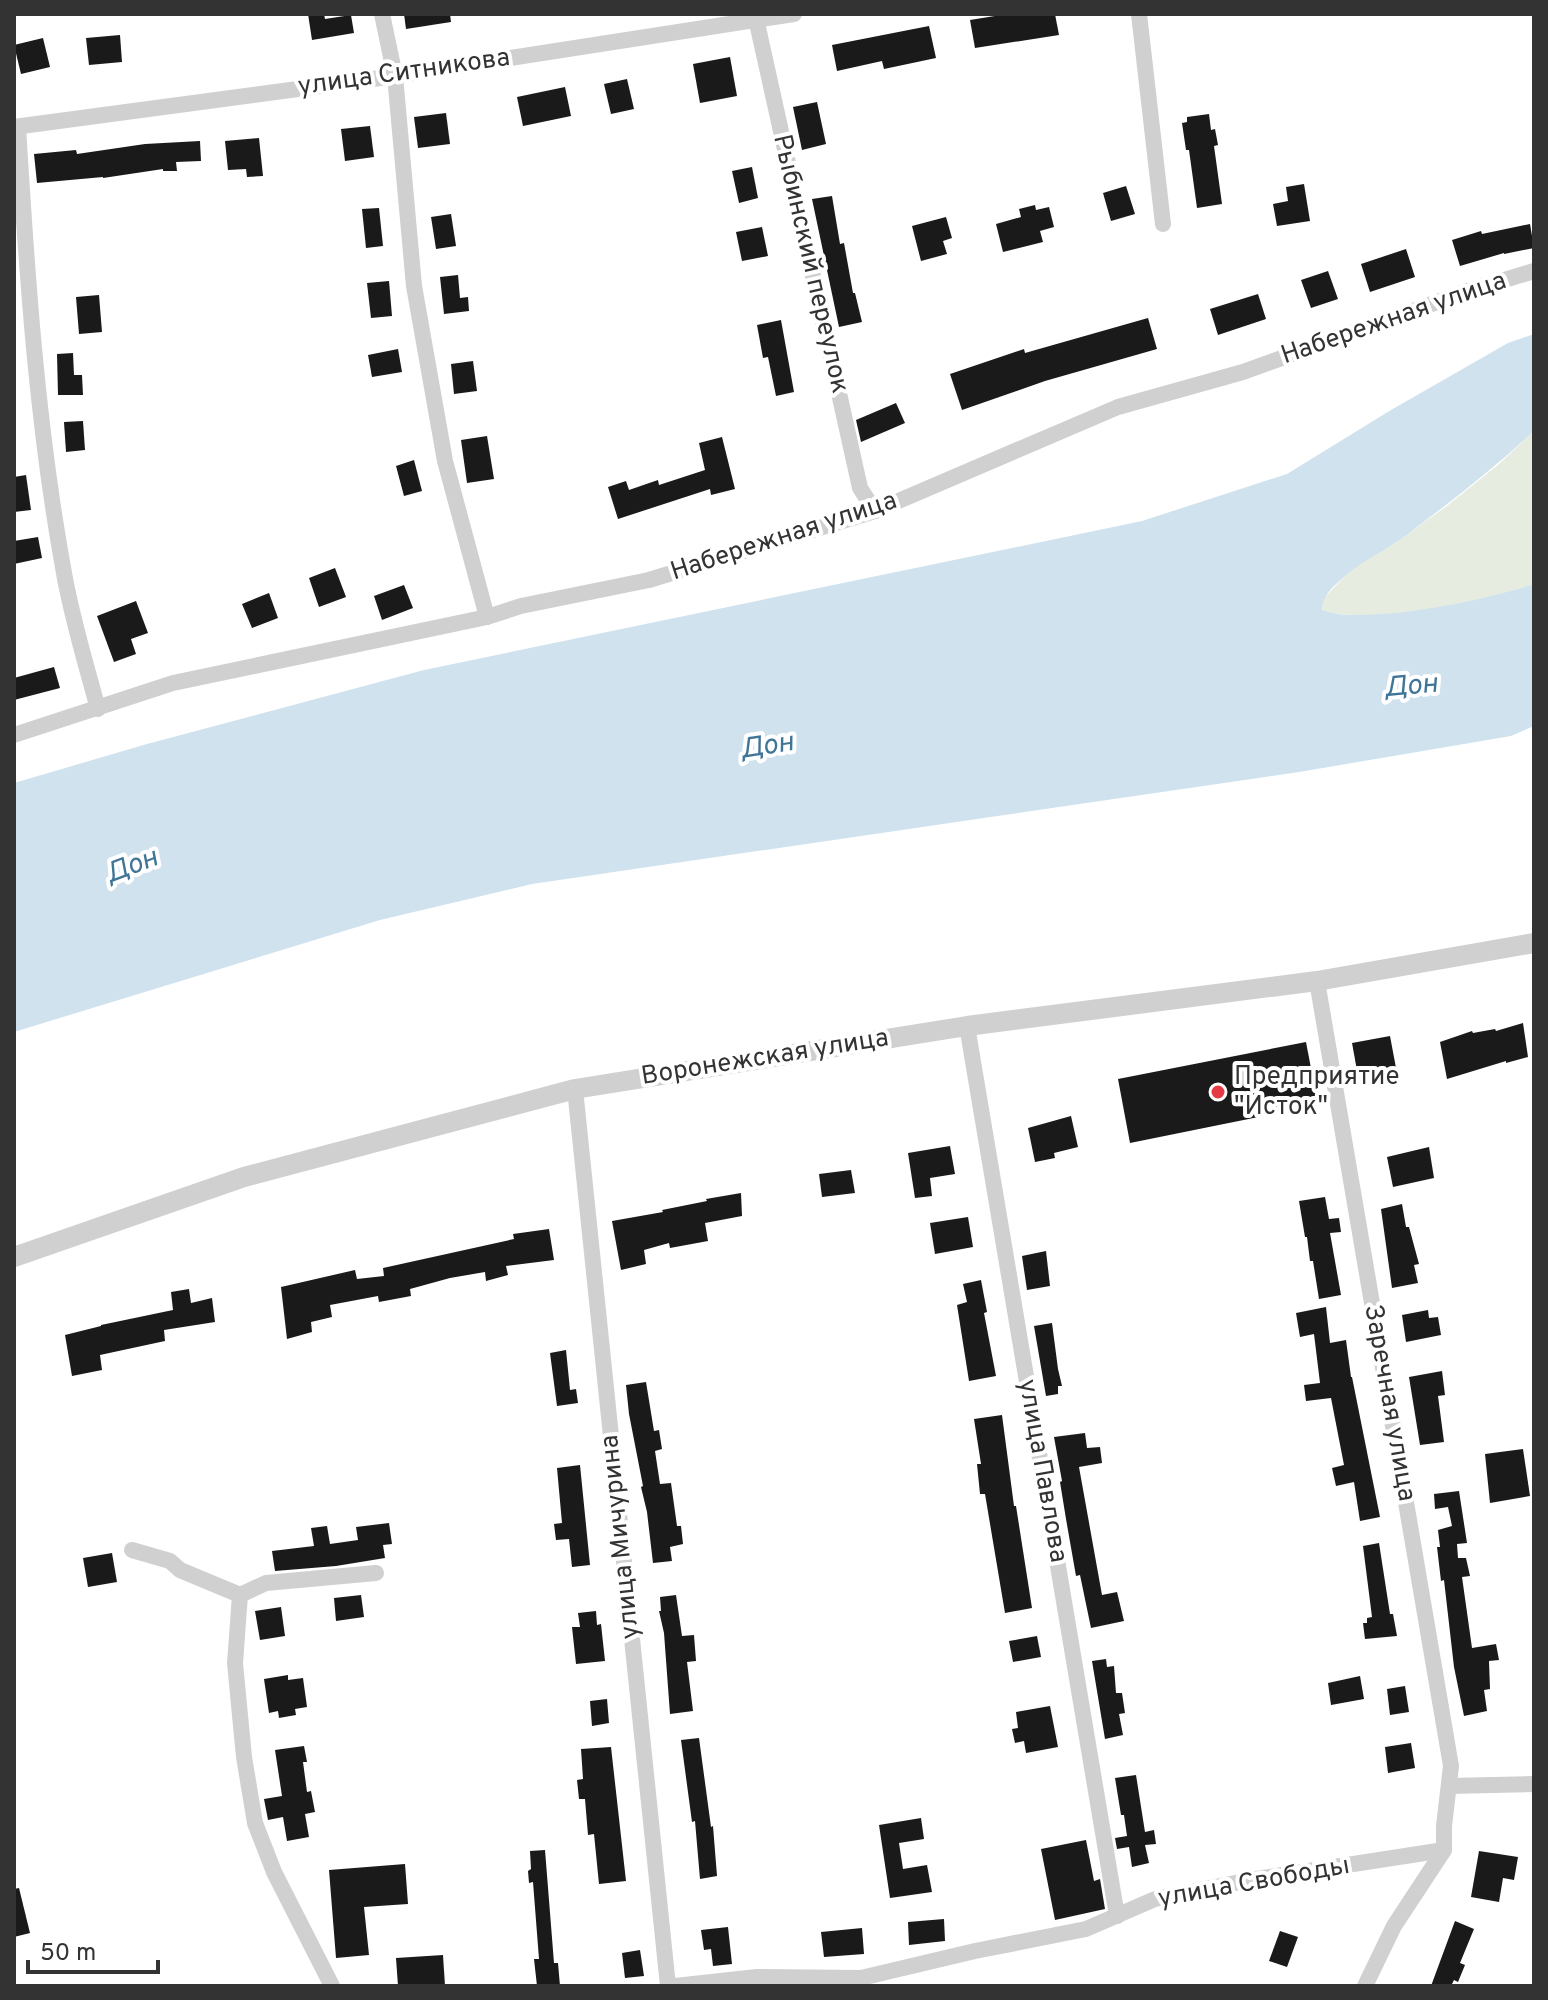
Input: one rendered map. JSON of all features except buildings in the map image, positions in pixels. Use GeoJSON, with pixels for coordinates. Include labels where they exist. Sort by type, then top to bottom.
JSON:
{"type":"FeatureCollection","features":[{"type":"Feature","properties":{"kind":"street"},"geometry":{"type":"LineString","coordinates":[[382,14],[395,76],[414,286],[445,461],[487,617]]}},
{"type":"Feature","properties":{"kind":"street","name":"улица Ситникова"},"geometry":{"type":"LineString","coordinates":[[16,127],[395,76],[755,17],[794,14]]}},
{"type":"Feature","properties":{"kind":"street"},"geometry":{"type":"LineString","coordinates":[[1139,14],[1163,224]]}},
{"type":"Feature","properties":{"kind":"street","name":"Рыбинский переулок"},"geometry":{"type":"LineString","coordinates":[[755,17],[860,488],[875,511]]}},
{"type":"Feature","properties":{"kind":"street"},"geometry":{"type":"LineString","coordinates":[[16,127],[43,439],[65,576],[98,709]]}},
{"type":"Feature","properties":{"kind":"street","name":"Набережная улица"},"geometry":{"type":"LineString","coordinates":[[14,735],[173,683],[649,580],[875,511],[1118,407],[1243,372],[1465,292],[1534,271]]}},
{"type":"Feature","properties":{"kind":"street","name":"Воронежская улица"},"geometry":{"type":"LineString","coordinates":[[14,1257],[244,1177],[575,1089],[967,1026],[1317,981],[1534,943]]}},
{"type":"Feature","properties":{"kind":"street","name":"Заречная улица"},"geometry":{"type":"LineString","coordinates":[[1317,981],[1451,1766],[1444,1850]]}},
{"type":"Feature","properties":{"kind":"street","name":"улица Павлова"},"geometry":{"type":"LineString","coordinates":[[967,1026],[1117,1916]]}},
{"type":"Feature","properties":{"kind":"street","name":"улица Мичурина"},"geometry":{"type":"LineString","coordinates":[[575,1089],[668,1986]]}},
{"type":"Feature","properties":{"kind":"street"},"geometry":{"type":"LineString","coordinates":[[132,1550],[170,1561],[180,1570],[240,1595],[266,1583],[376,1573]]}},
{"type":"Feature","properties":{"kind":"street"},"geometry":{"type":"LineString","coordinates":[[240,1595],[235,1663],[244,1757],[255,1823],[274,1872],[332,1986]]}},
{"type":"Feature","properties":{"kind":"street"},"geometry":{"type":"LineString","coordinates":[[1449,1786],[1534,1784]]}},
{"type":"Feature","properties":{"kind":"street"},"geometry":{"type":"LineString","coordinates":[[1365,1986],[1394,1926],[1444,1850]]}},
{"type":"Feature","properties":{"kind":"street","name":"улица Свободы"},"geometry":{"type":"LineString","coordinates":[[675,1986],[757,1977],[861,1978],[1086,1929],[1155,1899],[1250,1880],[1444,1850]]}},
{"type":"Feature","properties":{"kind":"shaded area"},"geometry":{"type":"Polygon","coordinates":[[[1534,431],[1534,584],[1428,610],[1372,615],[1322,611],[1324,598],[1347,574],[1447,506],[1534,431]]]}},
{"type":"Feature","properties":{"kind":"water","name":"Дон"},"geometry":{"type":"Polygon","coordinates":[[[1534,334],[1534,431],[1435,513],[1345,576],[1327,595],[1322,610],[1352,615],[1402,612],[1459,603],[1534,584],[1534,726],[1511,736],[1299,772],[532,884],[380,920],[14,1032],[14,783],[424,670],[1142,521],[1287,474],[1508,343],[1534,334]]]}},
{"type":"Feature","properties":{"kind":"place","name":"Предприятие \"Исток\""},"geometry":{"type":"Point","coordinates":[1218,1092]}}]}
